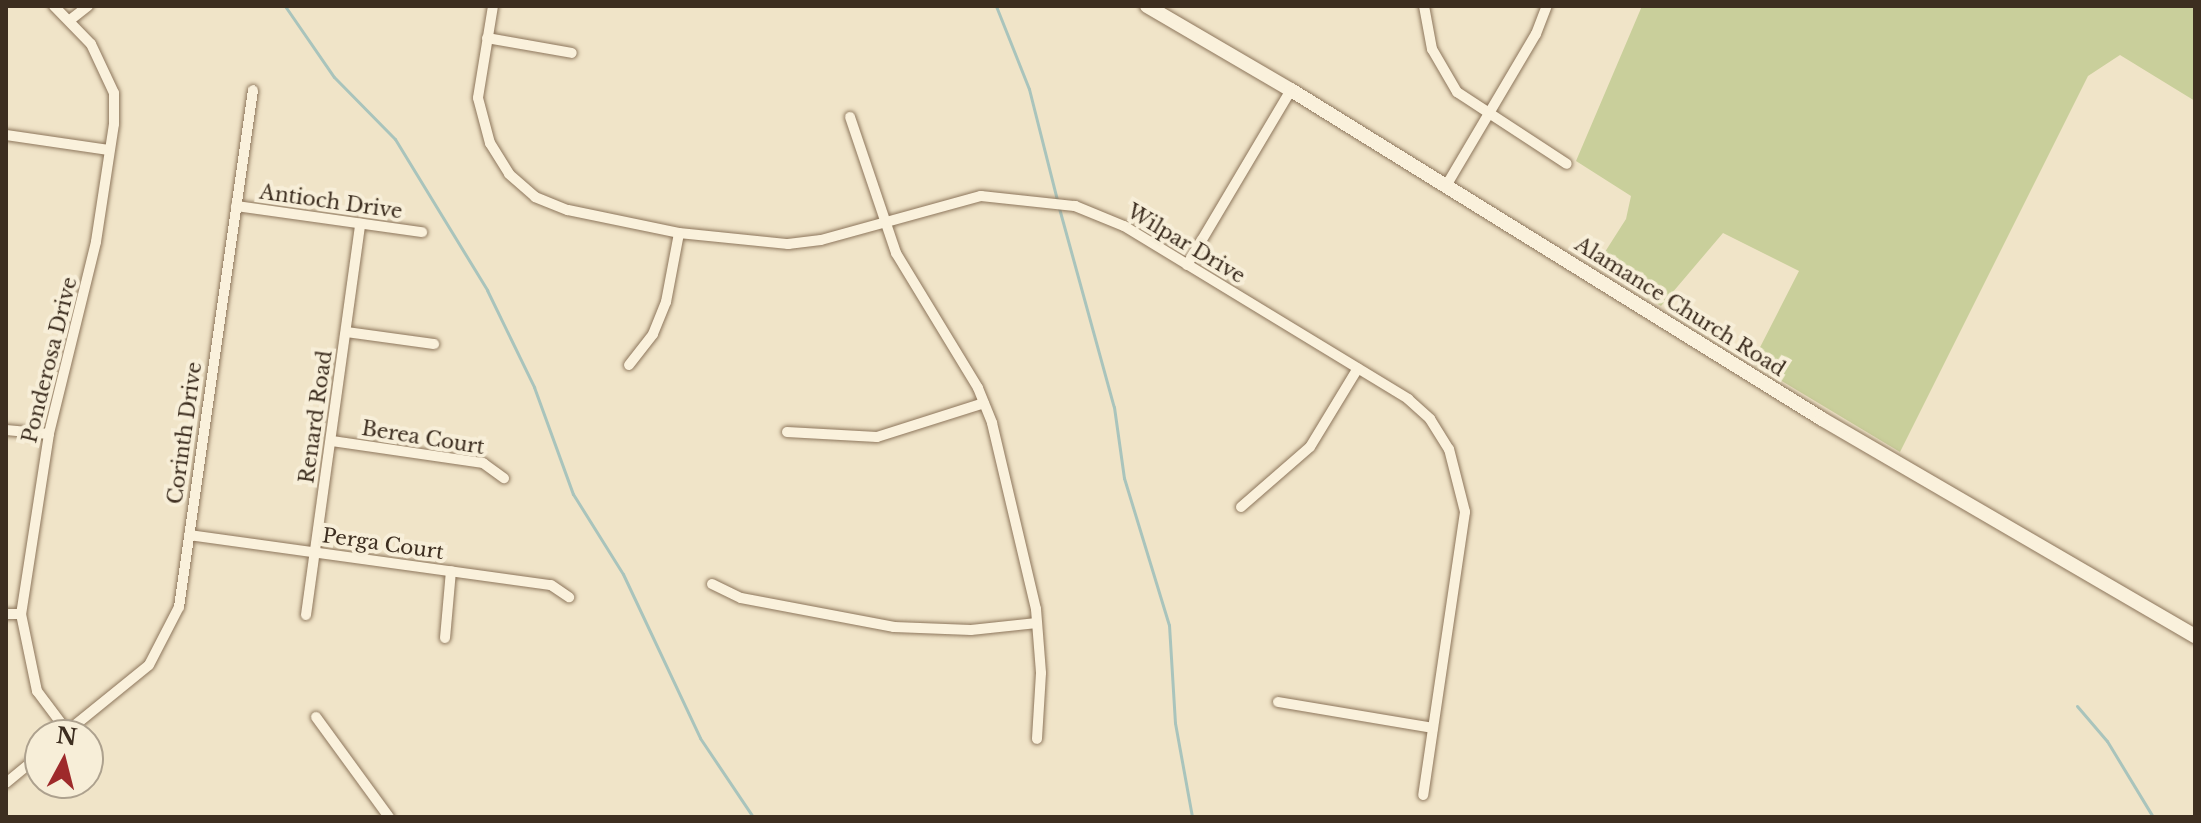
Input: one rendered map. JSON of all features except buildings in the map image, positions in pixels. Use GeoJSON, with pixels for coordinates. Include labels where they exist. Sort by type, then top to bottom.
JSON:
{"type":"FeatureCollection","features":[{"type":"Feature","properties":{"kind":"main road","name":"Alamance Church Road"},"geometry":{"type":"LineString","coordinates":[[1147,6],[1291,90],[1822,419],[2195,636]]}},
{"type":"Feature","properties":{"kind":"street","name":"Ponderosa Drive"},"geometry":{"type":"LineString","coordinates":[[54,6],[91,44],[114,93],[109,150],[87,289],[49,434],[21,614],[37,691],[56,719]]}},
{"type":"Feature","properties":{"kind":"street","name":"Wilpar Drive"},"geometry":{"type":"LineString","coordinates":[[493,6],[478,98],[490,143],[509,174],[535,197],[568,210],[679,233],[788,244],[969,198],[1040,199],[1108,218],[1358,368],[1430,419],[1449,449],[1462,489],[1463,542],[1423,795]]}},
{"type":"Feature","properties":{"kind":"street"},"geometry":{"type":"LineString","coordinates":[[1424,6],[1432,49],[1442,71],[1457,92],[1487,116],[1567,164]]}},
{"type":"Feature","properties":{"kind":"street"},"geometry":{"type":"LineString","coordinates":[[1446,186],[1536,34],[1547,6]]}},
{"type":"Feature","properties":{"kind":"street"},"geometry":{"type":"LineString","coordinates":[[70,20],[87,8]]}},
{"type":"Feature","properties":{"kind":"street"},"geometry":{"type":"LineString","coordinates":[[487,38],[572,53]]}},
{"type":"Feature","properties":{"kind":"street","name":"Corinth Drive"},"geometry":{"type":"LineString","coordinates":[[82,719],[149,665],[162,647],[179,607],[253,90]]}},
{"type":"Feature","properties":{"kind":"street"},"geometry":{"type":"LineString","coordinates":[[1187,265],[1291,90]]}},
{"type":"Feature","properties":{"kind":"street"},"geometry":{"type":"LineString","coordinates":[[850,117],[885,221],[909,279],[984,403],[1037,623],[1041,673],[1037,739]]}},
{"type":"Feature","properties":{"kind":"street"},"geometry":{"type":"LineString","coordinates":[[6,135],[109,150]]}},
{"type":"Feature","properties":{"kind":"street","name":"Antioch Drive"},"geometry":{"type":"LineString","coordinates":[[236,206],[422,232]]}},
{"type":"Feature","properties":{"kind":"street","name":"Renard Road"},"geometry":{"type":"LineString","coordinates":[[306,615],[360,224]]}},
{"type":"Feature","properties":{"kind":"street"},"geometry":{"type":"LineString","coordinates":[[629,365],[653,334],[666,302],[679,233]]}},
{"type":"Feature","properties":{"kind":"street"},"geometry":{"type":"LineString","coordinates":[[346,332],[434,344]]}},
{"type":"Feature","properties":{"kind":"street"},"geometry":{"type":"LineString","coordinates":[[1241,507],[1310,447],[1358,368]]}},
{"type":"Feature","properties":{"kind":"street"},"geometry":{"type":"LineString","coordinates":[[787,432],[877,437],[984,403]]}},
{"type":"Feature","properties":{"kind":"street"},"geometry":{"type":"LineString","coordinates":[[6,430],[49,434]]}},
{"type":"Feature","properties":{"kind":"street","name":"Berea Court"},"geometry":{"type":"LineString","coordinates":[[332,441],[483,463],[504,478]]}},
{"type":"Feature","properties":{"kind":"street","name":"Perga Court"},"geometry":{"type":"LineString","coordinates":[[189,535],[551,585],[569,597]]}},
{"type":"Feature","properties":{"kind":"street"},"geometry":{"type":"LineString","coordinates":[[445,638],[451,571]]}},
{"type":"Feature","properties":{"kind":"street"},"geometry":{"type":"LineString","coordinates":[[712,584],[741,598],[894,627],[971,630],[1037,623]]}},
{"type":"Feature","properties":{"kind":"street"},"geometry":{"type":"LineString","coordinates":[[6,614],[21,614]]}},
{"type":"Feature","properties":{"kind":"street"},"geometry":{"type":"LineString","coordinates":[[1278,702],[1433,728]]}},
{"type":"Feature","properties":{"kind":"street"},"geometry":{"type":"LineString","coordinates":[[316,717],[389,817]]}},
{"type":"Feature","properties":{"kind":"street"},"geometry":{"type":"LineString","coordinates":[[6,783],[24,768]]}},
{"type":"Feature","properties":{"kind":"green space"},"geometry":{"type":"Polygon","coordinates":[[[1642,6],[2195,6],[2195,101],[2120,55],[2088,76],[1900,452],[1752,363],[1799,271],[1723,233],[1661,306],[1596,266],[1626,219],[1631,196],[1576,161],[1642,6]]]}},
{"type":"Feature","properties":{"kind":"waterway"},"geometry":{"type":"LineString","coordinates":[[285,6],[334,77],[395,139],[487,290],[534,387],[573,494],[623,574],[700,738],[753,817]]}},
{"type":"Feature","properties":{"kind":"waterway"},"geometry":{"type":"LineString","coordinates":[[996,6],[1029,89],[1057,200]]}},
{"type":"Feature","properties":{"kind":"waterway"},"geometry":{"type":"LineString","coordinates":[[1059,208],[1114,407],[1124,478],[1169,625],[1175,723],[1192,817]]}},
{"type":"Feature","properties":{"kind":"waterway"},"geometry":{"type":"LineString","coordinates":[[2077,706],[2107,741],[2153,817]]}}]}
